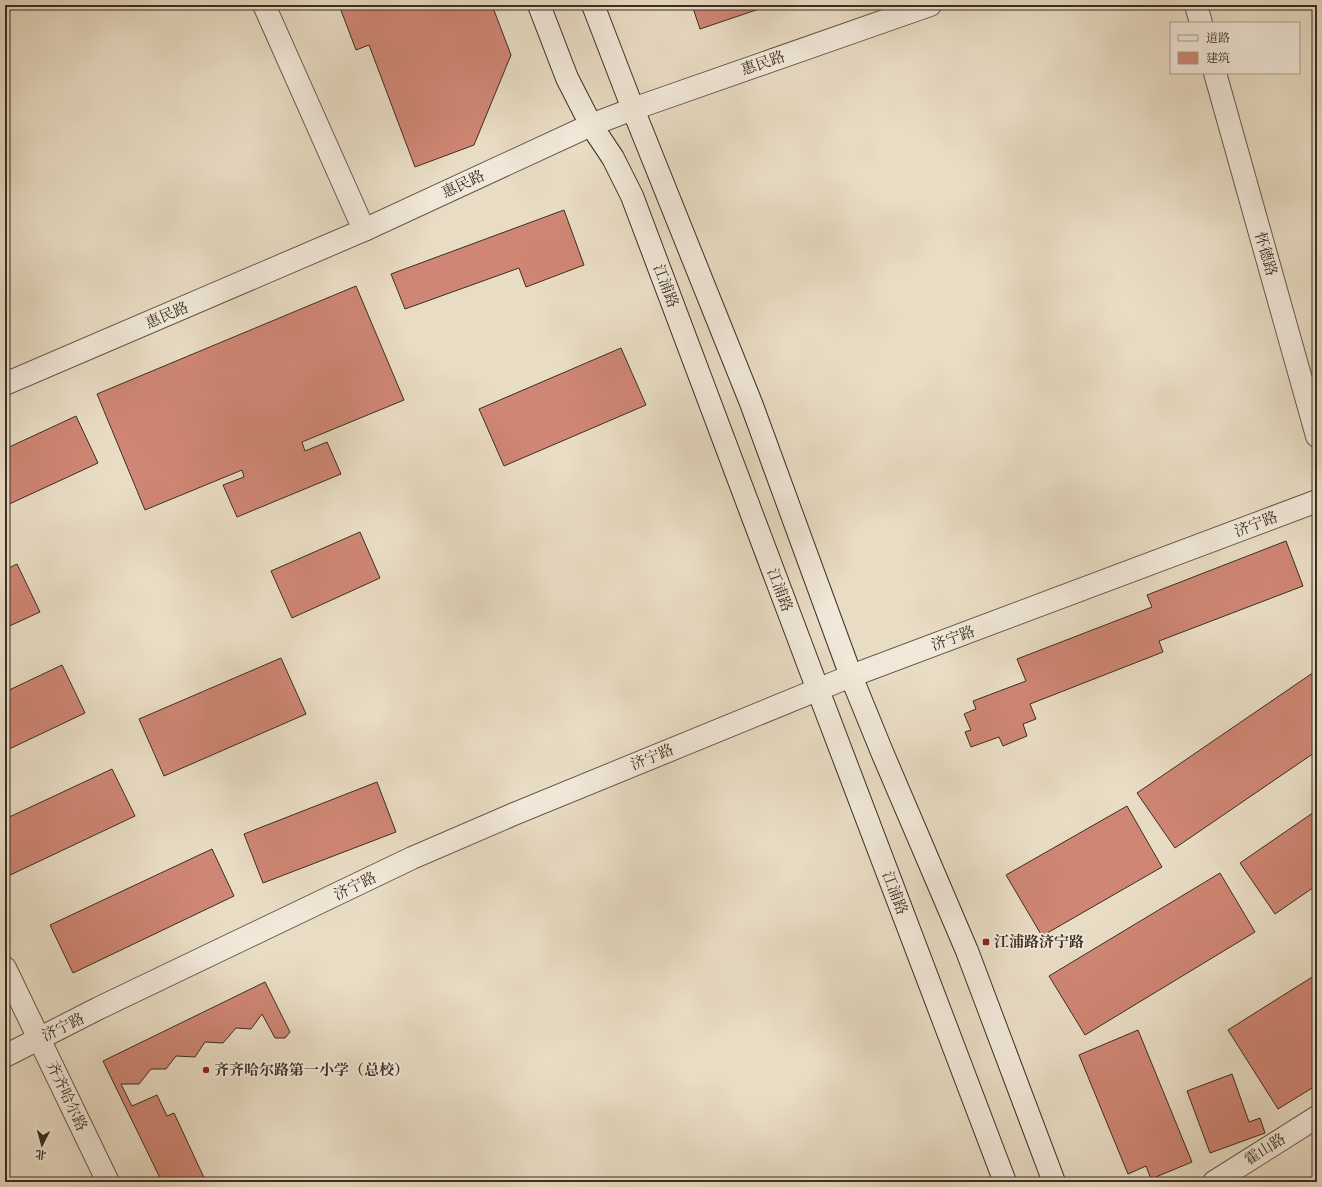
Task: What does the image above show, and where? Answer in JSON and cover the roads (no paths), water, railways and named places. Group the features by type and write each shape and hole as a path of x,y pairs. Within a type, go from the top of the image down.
{"street":[{"path":"264,5 364,230"},
{"name":"江浦路","path":"539,5 567,78 591,126 613,158 632,196 1005,1182"},
{"path":"593,5 751,403 851,676 967,951 1054,1182"},
{"name":"惠民路","path":"5,384 364,230 591,126 633,109 930,5"},
{"path":"1196,5 1201,22"},
{"name":"怀德路","path":"1215,74 1317,436"},
{"name":"济宁路","path":"5,1056 412,858 851,676 1317,501"},
{"name":"齐齐哈尔路","path":"5,968 108,1182"},
{"name":"霍山路","path":"1214,1182 1317,1117"}],"place":[{"name":"江浦路济宁路","path":"986,942"},
{"name":"齐齐哈尔路第一小学（总校）","path":"206,1070"}]}
